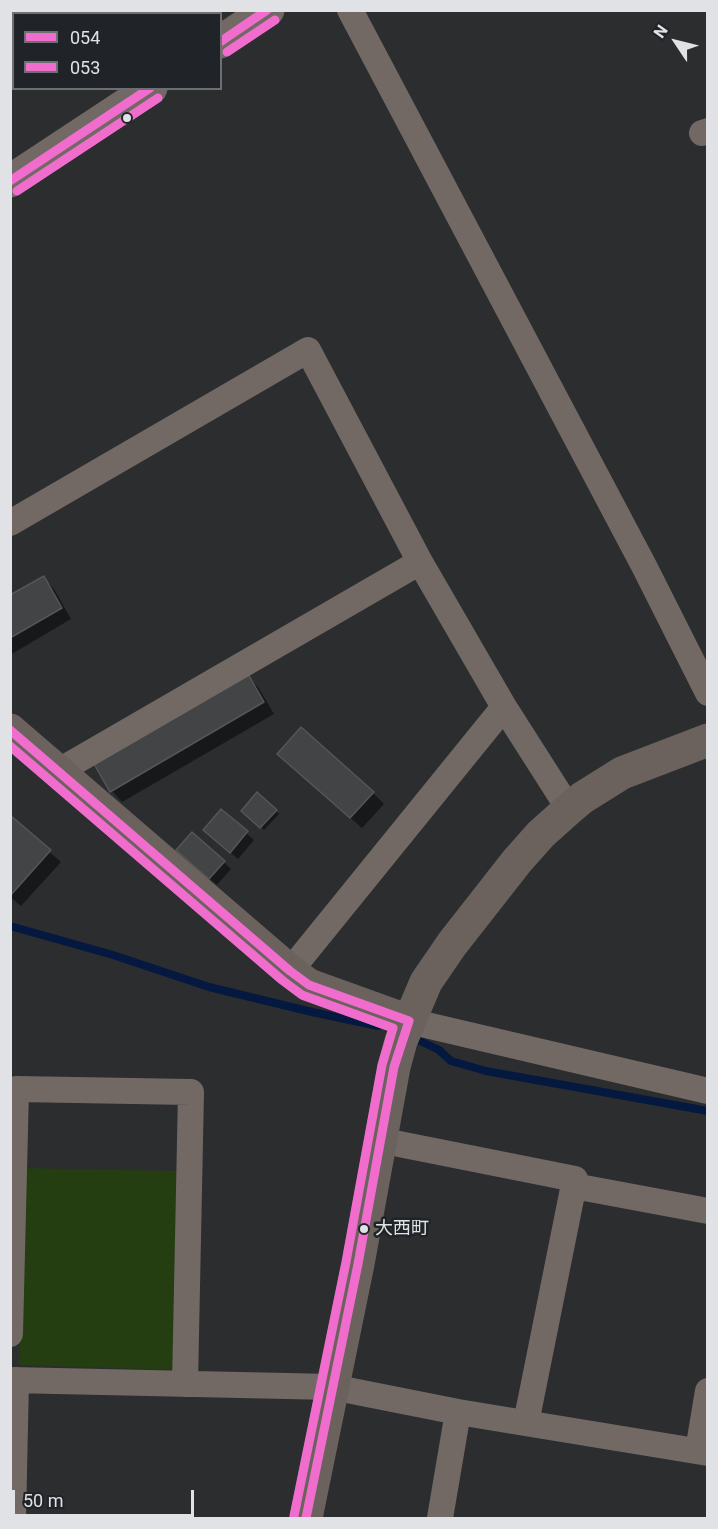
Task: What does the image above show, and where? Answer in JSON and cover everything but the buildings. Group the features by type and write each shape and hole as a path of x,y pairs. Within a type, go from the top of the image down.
{"main road":[{"path":"222,41 268,10"},
{"path":"10,181 148,90"}],"street":[{"path":"350,10 644,566 708,693"},
{"path":"10,523 308,350 420,562 504,707 569,809"},
{"path":"59,771 420,562"},
{"path":"290,971 504,707"},
{"path":"10,730 309,985 409,1022 708,1091"},
{"path":"306,1518 357,1264 393,1067 401,1041 426,982 452,944 517,861 541,834 569,809 582,798 622,774 708,740"},
{"path":"10,1334 16,1089 191,1092 185,1384"},
{"path":"379,1140 575,1179 526,1423"},
{"path":"574,1186 708,1211"},
{"path":"14,1518 14,1380 332,1387 458,1412 703,1452 708,1391"},
{"path":"440,1518 458,1412"}],"green space":[{"path":"25,1168 177,1171 173,1370 19,1365"}],"waterway":[{"path":"10,926 113,955 209,987 378,1026"},
{"path":"412,1037 439,1050 451,1061 486,1071 708,1111"}],"transit line":[{"name":"054","path":"222,41 267,10"},
{"name":"053","path":"227,52 275,20"},
{"name":"054","path":"10,181 147,90"},
{"name":"053","path":"17,191 158,98"},
{"name":"054","path":"10,730 309,985 409,1021 394,1067 358,1264 306,1518"},
{"name":"053","path":"10,746 302,995 393,1028 382,1065 346,1262 294,1516"}],"place":[{"name":"大西町","path":"364,1229"}]}
